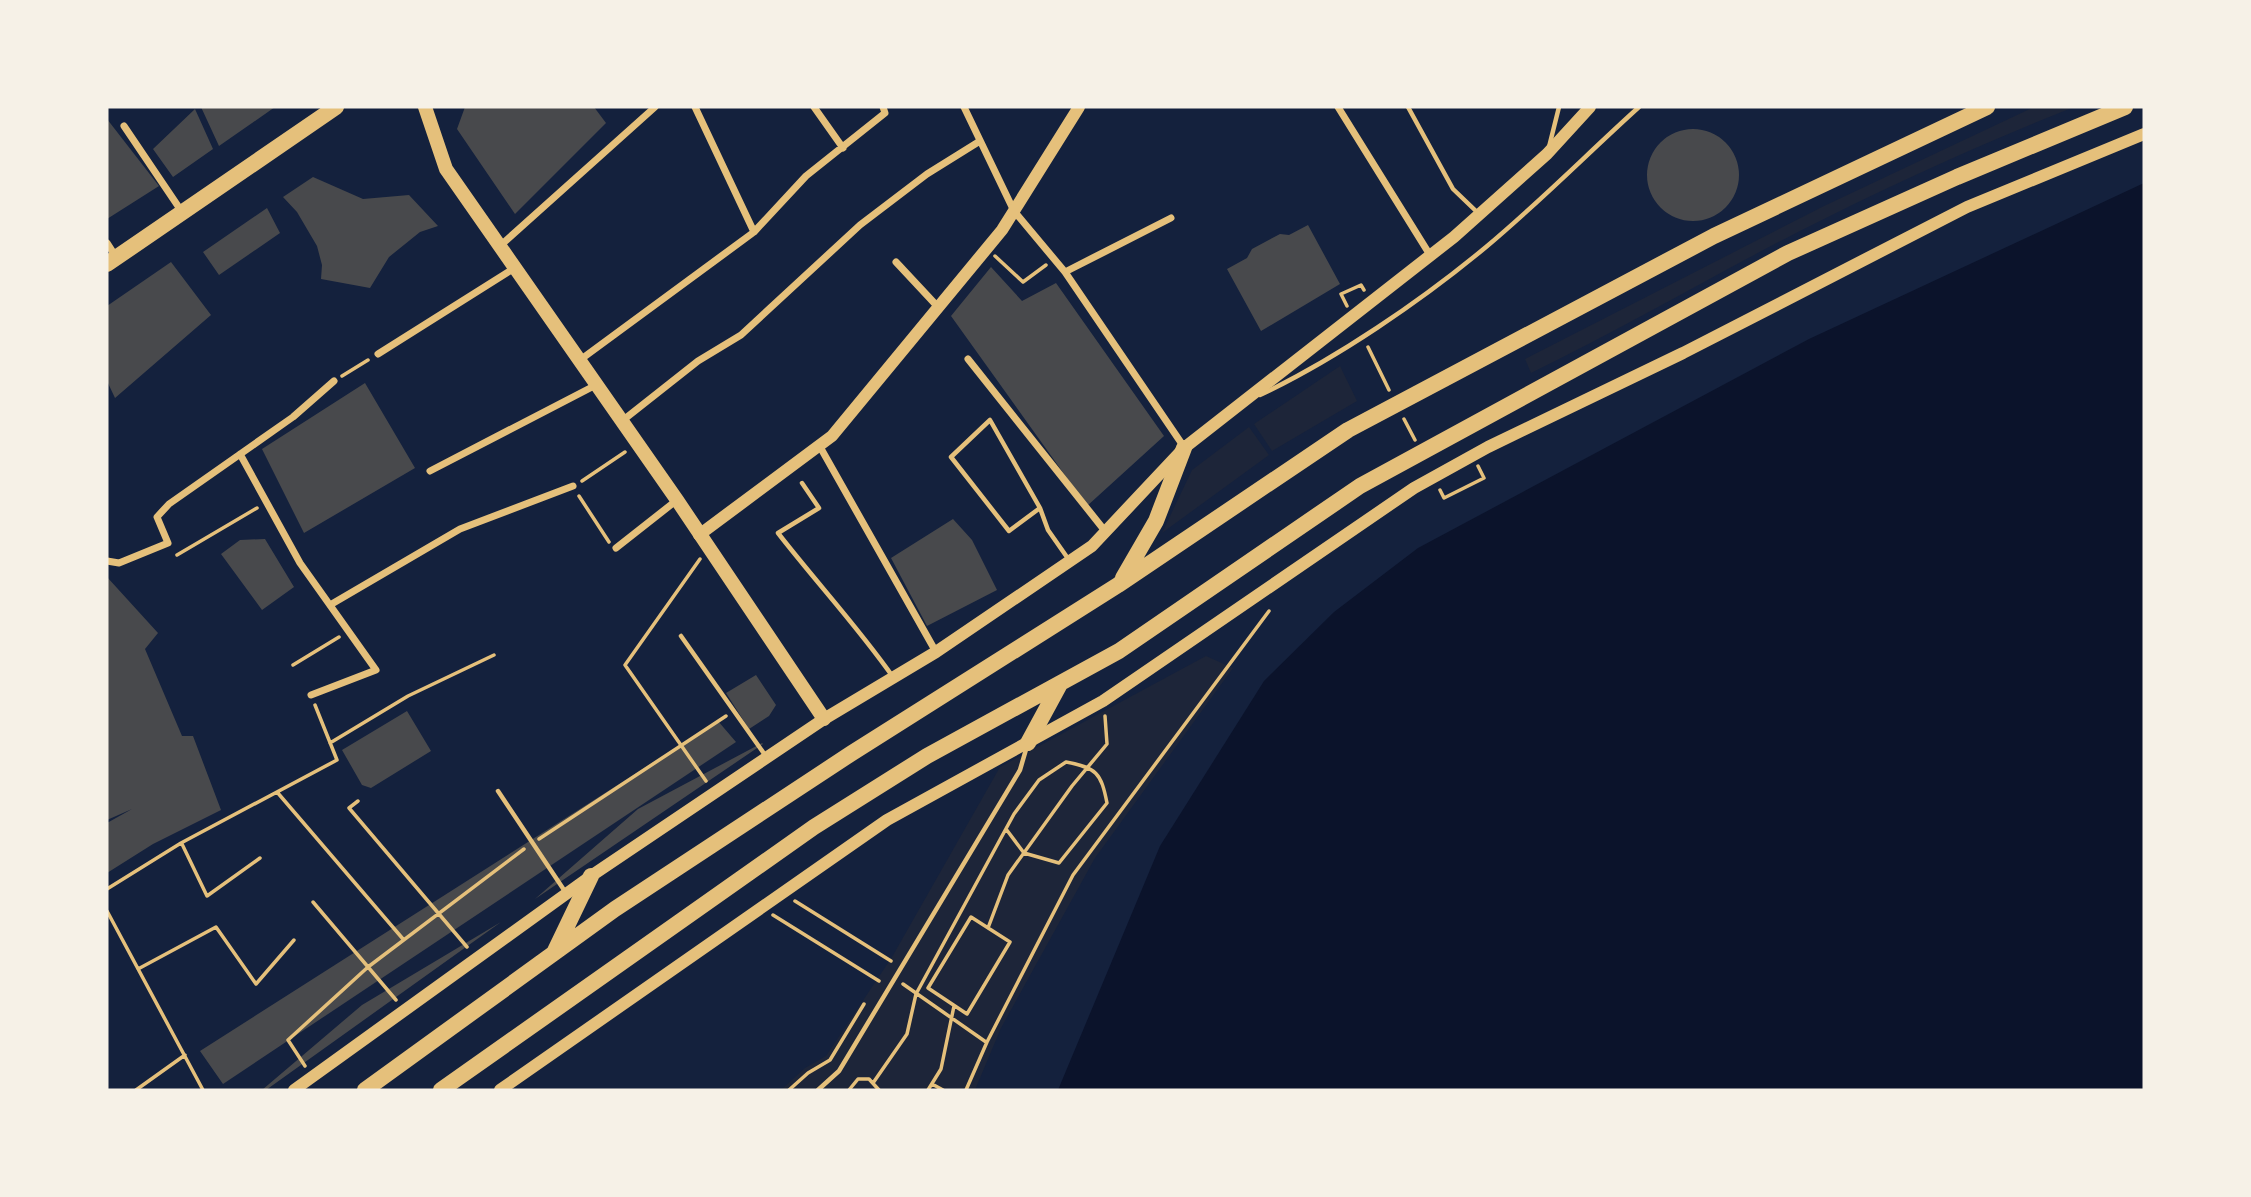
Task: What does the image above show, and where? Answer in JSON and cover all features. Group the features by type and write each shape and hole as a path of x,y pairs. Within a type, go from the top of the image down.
{"main road":[{"path":"425,107 446,169 517,267 824,719"},
{"path":"365,1090 615,909 852,753 1118,585 1348,430 1714,236 1969,112 1987,107"},
{"path":"441,1090 814,827 927,756 1127,646 1360,486 1788,253 1956,177 2125,107"},
{"path":"110,255 182,212 330,109"},
{"path":"1118,585 1156,521 1184,448"},
{"path":"1028,743 1060,683"},
{"path":"553,954 591,876"}],"street":[{"path":"501,245 655,107"},
{"path":"695,107 754,232"},
{"path":"814,107 843,148"},
{"path":"580,360 754,232 806,176 885,113 883,107"},
{"path":"964,107 1014,211 1065,272 1184,448"},
{"path":"698,535 832,436 1014,211 1079,107"},
{"path":"1338,107 1430,256"},
{"path":"294,1090 591,876 824,719 936,652 1070,561 1105,531 1184,448 1480,215 1547,154 1590,107"},
{"path":"124,126 182,212"},
{"path":"500,1090 887,820 1099,703 1414,488 1472,456 1683,353 1967,207 2144,134"},
{"path":"621,422 698,360 741,335 860,225 927,174 980,141"},
{"path":"1065,272 1171,218"},
{"path":"896,262 938,307"},
{"path":"378,355 517,267"},
{"path":"968,359 1105,531"},
{"path":"107,561 119,563 168,543 157,517 169,504 293,417 334,381"},
{"path":"430,471 597,385"},
{"path":"819,445 936,652"},
{"path":"240,454 300,563 376,670 311,695"},
{"path":"330,605 460,529 573,486"},
{"path":"616,548 677,500"}],"lane":[{"path":"1408,107 1453,189 1480,215"},
{"path":"1547,154 1559,107"},
{"path":"1235,407 1311,371 1440,283 1531,207 1639,107"},
{"path":"1040,508 1009,531 951,457 990,420 1040,508 1048,530 1070,561"},
{"path":"802,483 819,508 778,533 828,598 864,636 894,678"},
{"path":"681,636 767,759"},
{"path":"818,1090 839,1071 1020,771 1028,743"},
{"path":"498,791 567,894"}],"path":[{"path":"986,248 1023,282 1053,260"},
{"path":"1341,294 1361,285"},
{"path":"334,381 378,355"},
{"path":"616,548 602,534 573,486 638,444"},
{"path":"1444,498 1484,478"},
{"path":"177,555 267,502"},
{"path":"708,548 625,665 715,794"},
{"path":"966,1090 987,1042 1073,875 1269,611"},
{"path":"293,665 349,631"},
{"path":"330,743 408,696 494,655"},
{"path":"107,889 181,843 337,760 311,695"},
{"path":"988,928 1008,875 1107,744 1108,723 1099,703"},
{"path":"313,1076 288,1040 368,967 533,843 734,711"},
{"path":"873,1083 907,1034 916,994 1006,829 1040,780 1052,769 1066,762 1088,766 1102,778 1107,803 1059,863 1024,853 1006,829"},
{"path":"277,792 404,940"},
{"path":"358,801 349,808 476,959"},
{"path":"181,843 207,896 260,858"},
{"path":"789,898 891,961"},
{"path":"313,902 405,1010"},
{"path":"107,911 203,1090"},
{"path":"768,912 879,981"},
{"path":"921,999 971,916 1010,942 961,1025"},
{"path":"138,969 216,927 256,984 294,940"},
{"path":"872,992 898,949"},
{"path":"894,977 921,999 987,1042"},
{"path":"928,988 967,1014"},
{"path":"789,1090 808,1073 830,1060 865,1004"},
{"path":"928,1090 941,1069 955,1006"},
{"path":"136,1090 185,1055"},
{"path":"849,1090 858,1079 873,1083 878,1090"},
{"path":"932,1084 943,1090"}],"shaded area":[{"path":"2034,107 2074,107 1935,166 1832,215 1531,373 1525,359 1824,206"},
{"path":"2144,183 2144,1090 1058,1090 1160,846 1264,681 1334,612 1418,548 1809,339"},
{"path":"1340,366 1357,401 1272,451 1254,424"},
{"path":"1249,427 1269,455 1162,533 1192,470"},
{"path":"1206,656 1233,668 1095,858 1001,1028 975,1090 781,1090 805,1068 826,1056 892,957 1000,767"}],"building":[{"path":"201,107 275,107 219,146"},
{"path":"465,107 594,107 606,123 515,214 457,129"},
{"path":"195,109 213,149 173,177 153,149"},
{"path":"107,119 159,186 107,219"},
{"path":"1693,129 1711,133 1725,143 1735,157 1739,175 1735,193 1725,207 1711,217 1693,221 1675,217 1661,207 1651,193 1647,175 1651,157 1661,143 1675,133"},
{"path":"313,177 363,199 409,195 438,226 420,232 389,257 370,288 321,279 322,265 317,246 297,212 283,197"},
{"path":"267,208 280,233 219,275 203,252"},
{"path":"1308,225 1340,284 1261,331 1227,269 1247,258 1252,249 1280,234 1289,235"},
{"path":"171,262 211,315 115,398 107,381 107,306"},
{"path":"991,267 1022,301 1056,283 1164,436 1087,506 951,316"},
{"path":"365,383 415,468 304,533 262,449"},
{"path":"953,519 972,540 997,590 927,626 891,558"},
{"path":"265,539 294,587 262,610 221,554 240,540"},
{"path":"107,577 158,633 145,649 182,736 193,736 221,810 153,844 107,873 107,823 132,809 107,820"},
{"path":"756,675 776,705 769,716 749,729 726,693"},
{"path":"407,711 431,751 371,788 362,785 342,750"},
{"path":"718,721 736,742 223,1084 200,1051"},
{"path":"763,744 535,899 638,809"},
{"path":"501,922 266,1090 262,1090 362,1005"}]}
